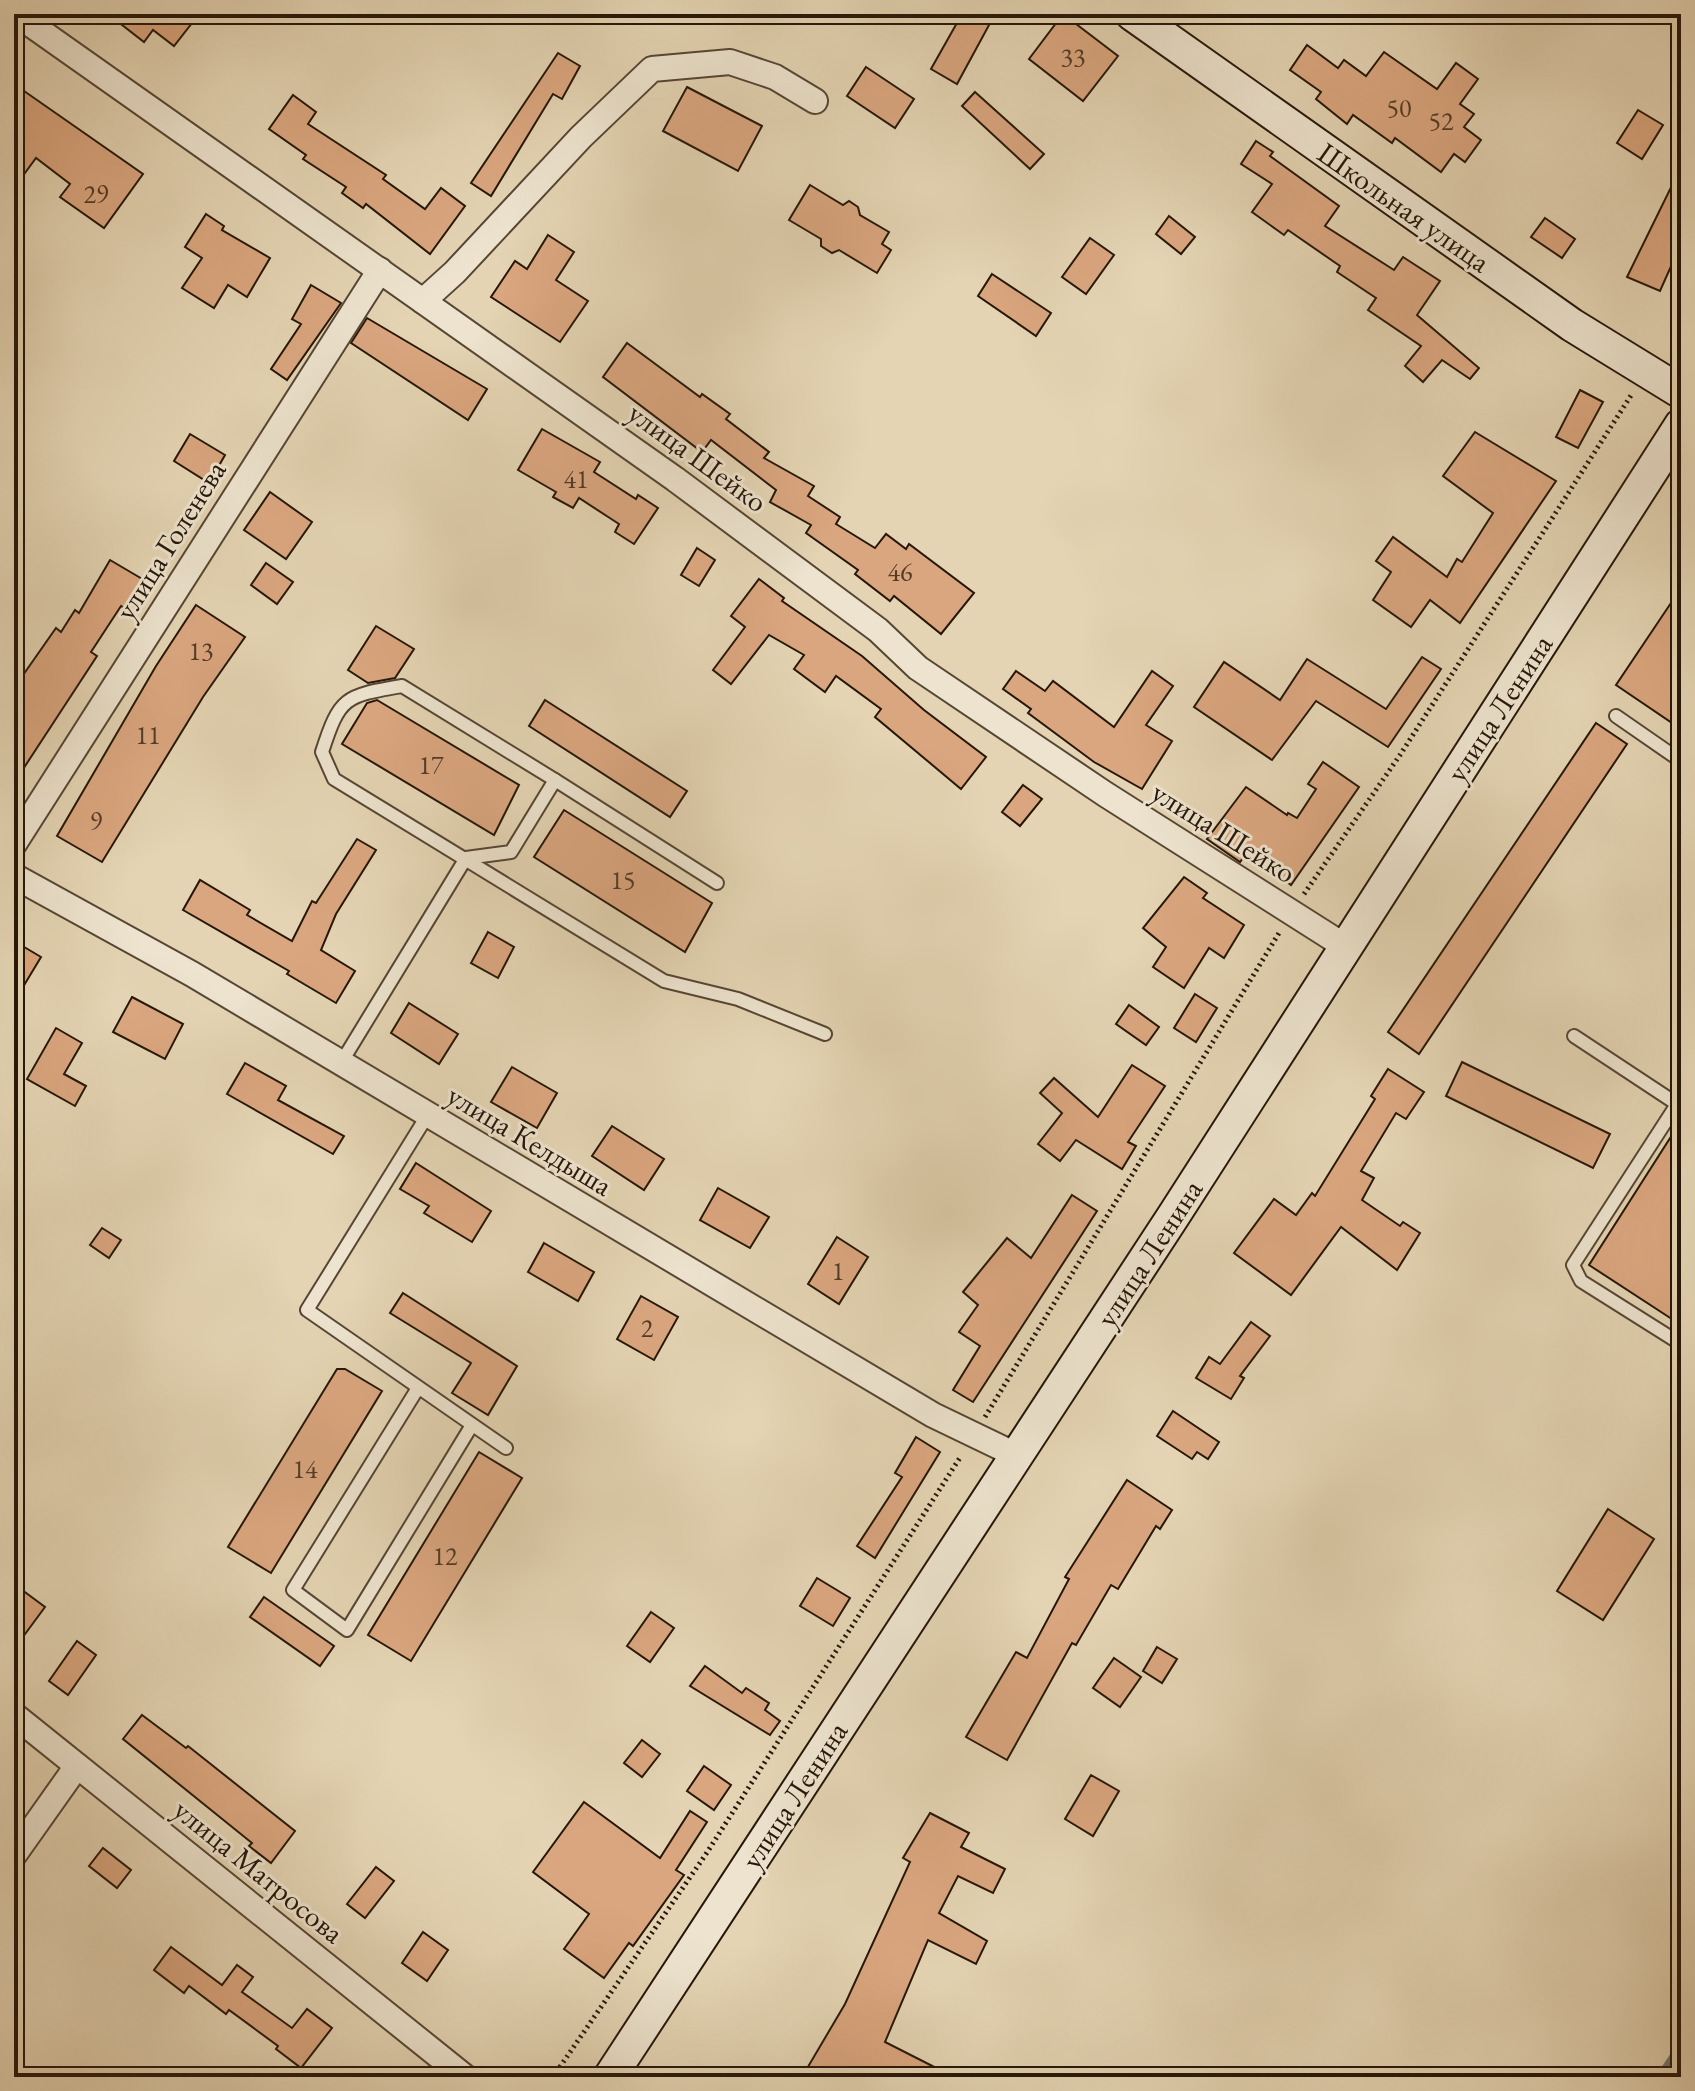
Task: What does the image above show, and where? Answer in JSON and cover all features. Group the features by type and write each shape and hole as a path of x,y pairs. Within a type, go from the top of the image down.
{"street":[{"name":"улица Шейко","path":"16,14 675,479 878,630 918,668 1105,794 1346,947"},
{"name":"Школьная улица","path":"1132,14 1572,325 1681,392"},
{"path":"423,301 455,272 581,137 652,69 730,62 775,77 815,101"},
{"name":"улица Голенева","path":"14,844 380,270"},
{"name":"улица Ленина","path":"610,2077 1346,947 1681,425"},
{"name":"улица Келдыша","path":"14,876 179,966 829,1355 1016,1455"},
{"name":"улица Матросова","path":"14,1715 465,2077"},
{"path":"14,1855 77,1766"}],"lane":[{"path":"717,883 402,686 360,693 345,700 331,724 322,752 334,779 664,981 738,999 825,1034"},
{"path":"1616,716 1681,761"},
{"path":"466,858 511,852 555,780"},
{"path":"341,1063 466,858"},
{"path":"1574,1036 1679,1101 1573,1265 1581,1281 1681,1344"},
{"path":"427,1116 307,1310 506,1448"},
{"path":"418,1388 293,1590 347,1630 472,1425"}],"path":[{"path":"553,2077 706,1854 974,1435 1291,912 1400,755 1623,413 1644,368"}],"building":[{"path":"108,14 199,14 174,46 153,30 144,42"},
{"path":"962,14 995,14 957,84 931,69"},
{"path":"1063,14 1118,56 1083,101 1029,59"},
{"path":"1307,45 1338,68 1344,60 1366,76 1384,52 1437,89 1456,63 1478,79 1460,104 1474,114 1464,127 1481,140 1465,162 1454,154 1441,172 1395,138 1392,143 1353,115 1347,124 1316,99 1321,92 1290,70"},
{"path":"558,53 580,66 562,99 553,94 491,196 471,183"},
{"path":"866,67 914,99 895,128 847,96"},
{"path":"14,84 143,174 104,228 60,197 70,184 36,158 14,188"},
{"path":"687,87 762,126 738,171 663,131"},
{"path":"975,92 1044,154 1030,169 962,106"},
{"path":"293,95 316,112 308,124 386,175 383,179 425,209 441,188 465,206 430,254 366,204 363,208 342,193 346,187 303,159 306,155 269,129"},
{"path":"1638,110 1663,125 1642,159 1617,143"},
{"path":"1256,141 1273,152 1270,156 1339,206 1325,226 1394,270 1403,257 1440,281 1417,315 1479,368 1470,379 1442,360 1423,382 1405,366 1421,346 1368,310 1376,298 1337,272 1340,266 1288,230 1284,235 1252,212 1272,184 1241,164"},
{"path":"1681,167 1681,244 1660,291 1627,277"},
{"path":"810,185 843,205 849,201 858,207 860,215 889,232 882,244 891,250 877,273 839,250 832,253 821,246 821,239 789,220"},
{"path":"206,214 224,226 222,230 270,258 247,297 228,285 214,308 182,288 202,258 185,247"},
{"path":"1169,216 1195,237 1181,254 1156,234"},
{"path":"1545,218 1575,239 1562,258 1531,237"},
{"path":"548,235 574,252 556,280 588,301 560,342 491,297 515,261 527,269"},
{"path":"1090,238 1114,255 1086,294 1062,277"},
{"path":"992,274 1051,313 1036,336 978,296"},
{"path":"311,285 341,303 287,380 271,369 301,324 292,319"},
{"path":"367,318 487,389 468,420 351,343"},
{"path":"627,343 700,397 702,394 730,414 726,419 769,452 764,458 814,486 808,496 840,517 836,524 875,548 886,534 906,549 909,544 974,593 941,634 894,596 890,601 855,574 858,570 806,533 811,525 770,502 776,490 711,440 702,452 603,377"},
{"path":"1580,390 1603,402 1578,448 1556,437"},
{"path":"542,429 600,462 594,472 636,499 638,495 658,508 634,544 615,532 619,524 579,498 573,508 553,497 556,492 518,470"},
{"path":"1475,432 1556,481 1460,623 1430,600 1411,627 1373,600 1391,572 1376,561 1393,537 1447,577 1457,559 1462,562 1493,513 1443,476"},
{"path":"190,434 225,455 209,483 174,461"},
{"path":"270,492 312,522 286,559 244,530"},
{"path":"697,548 715,560 699,586 681,575"},
{"path":"110,560 144,580 126,609 121,606 91,652 97,656 14,783 14,688 56,628 61,632 75,610 79,613"},
{"path":"266,563 293,582 277,604 251,585"},
{"path":"759,579 784,598 782,601 862,656 924,710 986,757 961,789 875,717 881,709 836,676 825,692 794,669 804,655 769,635 731,684 713,670 745,627 731,616"},
{"path":"1681,588 1681,729 1616,685"},
{"path":"196,605 245,637 203,697 102,862 57,836 156,666"},
{"path":"376,626 414,649 395,678 368,683 348,670"},
{"path":"1422,657 1441,669 1388,747 1316,701 1272,760 1194,707 1224,662 1280,700 1307,659 1386,709"},
{"path":"1016,671 1045,691 1053,681 1114,727 1152,671 1173,686 1146,725 1172,741 1142,789 1094,762 1028,713 1031,709 1003,689"},
{"path":"377,700 519,785 494,835 342,744 367,703"},
{"path":"545,700 687,791 670,817 529,726"},
{"path":"1596,723 1627,744 1419,1054 1388,1032"},
{"path":"1323,762 1359,787 1291,885 1248,851 1240,862 1207,839 1246,787 1287,815 1297,818 1316,789 1308,784"},
{"path":"1023,785 1042,799 1020,826 1002,812"},
{"path":"564,810 712,903 685,952 534,857"},
{"path":"357,839 376,850 336,914 321,950 355,971 336,1003 287,974 289,971 183,910 200,880 250,910 247,915 292,941 312,901 316,903"},
{"path":"1184,877 1207,893 1203,898 1244,925 1224,958 1209,948 1184,988 1153,967 1166,947 1143,928"},
{"path":"488,932 514,947 498,978 471,963"},
{"path":"14,941 41,957 14,1002"},
{"path":"1195,994 1217,1008 1196,1042 1174,1028"},
{"path":"132,997 183,1024 165,1059 113,1032"},
{"path":"409,1003 458,1034 439,1064 391,1033"},
{"path":"1129,1005 1159,1027 1146,1045 1116,1024"},
{"path":"56,1028 82,1043 64,1074 86,1086 75,1106 27,1079"},
{"path":"1462,1062 1610,1134 1593,1168 1446,1096"},
{"path":"245,1063 286,1086 278,1100 344,1136 333,1154 227,1094"},
{"path":"1132,1065 1165,1086 1128,1142 1136,1146 1122,1169 1076,1140 1060,1161 1038,1144 1062,1113 1040,1093 1054,1078 1098,1117"},
{"path":"512,1067 557,1093 537,1128 491,1102"},
{"path":"1388,1069 1424,1092 1406,1119 1396,1113 1361,1171 1374,1178 1362,1200 1400,1226 1403,1222 1420,1233 1397,1270 1341,1227 1291,1295 1234,1253 1274,1199 1296,1215 1312,1193 1315,1196 1375,1099 1371,1096"},
{"path":"1681,1121 1681,1325 1589,1265"},
{"path":"612,1126 664,1159 644,1190 592,1156"},
{"path":"416,1163 491,1211 472,1242 424,1213 429,1206 400,1189"},
{"path":"718,1188 769,1217 750,1248 700,1220"},
{"path":"1072,1195 1097,1211 973,1402 953,1390 980,1346 959,1332 978,1305 963,1292 1007,1238 1031,1258"},
{"path":"102,1228 121,1240 109,1258 90,1245"},
{"path":"837,1237 868,1257 839,1304 808,1284"},
{"path":"544,1243 594,1272 578,1301 528,1272"},
{"path":"403,1293 517,1366 488,1415 452,1393 471,1363 390,1313"},
{"path":"641,1296 678,1317 654,1360 617,1339"},
{"path":"1251,1322 1270,1336 1240,1376 1244,1378 1231,1399 1196,1378 1209,1357 1220,1364"},
{"path":"337,1369 345,1369 382,1391 271,1573 228,1547"},
{"path":"1173,1411 1219,1442 1208,1459 1197,1452 1192,1459 1157,1436"},
{"path":"916,1437 940,1452 875,1558 857,1546 902,1477 895,1473"},
{"path":"479,1452 522,1478 411,1661 368,1635"},
{"path":"1127,1480 1172,1510 1160,1529 1156,1526 1118,1589 1111,1585 1076,1645 1072,1643 1007,1760 966,1737 1016,1652 1027,1658 1069,1579 1065,1577"},
{"path":"1608,1509 1654,1539 1603,1620 1557,1591"},
{"path":"817,1578 850,1598 833,1626 800,1606"},
{"path":"14,1584 45,1607 14,1649"},
{"path":"264,1597 334,1646 320,1666 250,1617"},
{"path":"651,1612 674,1628 650,1662 627,1646"},
{"path":"77,1641 96,1655 68,1695 49,1681"},
{"path":"1157,1647 1177,1659 1162,1683 1143,1671"},
{"path":"1114,1658 1141,1677 1120,1707 1093,1688"},
{"path":"705,1666 742,1693 746,1688 769,1703 765,1710 780,1721 770,1735 690,1686"},
{"path":"142,1715 186,1748 188,1746 295,1831 271,1863 249,1846 252,1843 123,1739"},
{"path":"642,1740 660,1754 642,1777 624,1763"},
{"path":"704,1766 731,1785 714,1810 687,1791"},
{"path":"1091,1775 1119,1791 1093,1836 1065,1819"},
{"path":"584,1802 660,1858 690,1811 707,1822 676,1870 684,1875 633,1946 629,1943 604,1978 564,1949 589,1914 533,1872"},
{"path":"930,1813 969,1833 961,1847 1005,1869 993,1893 958,1876 939,1913 987,1941 976,1964 928,1940 885,2042 954,2077 802,2077 845,2004 910,1862 903,1858"},
{"path":"103,1848 131,1870 117,1888 89,1866"},
{"path":"376,1867 394,1881 365,1918 347,1904"},
{"path":"423,1932 448,1950 427,1981 402,1963"},
{"path":"171,1947 222,1985 237,1965 253,1977 242,1992 292,2028 307,2009 332,2028 301,2068 276,2049 278,2046 229,2010 226,2014 189,1986 184,1993 154,1970"}],"waterway":[{"path":"1660,2077 1681,2045"}]}
